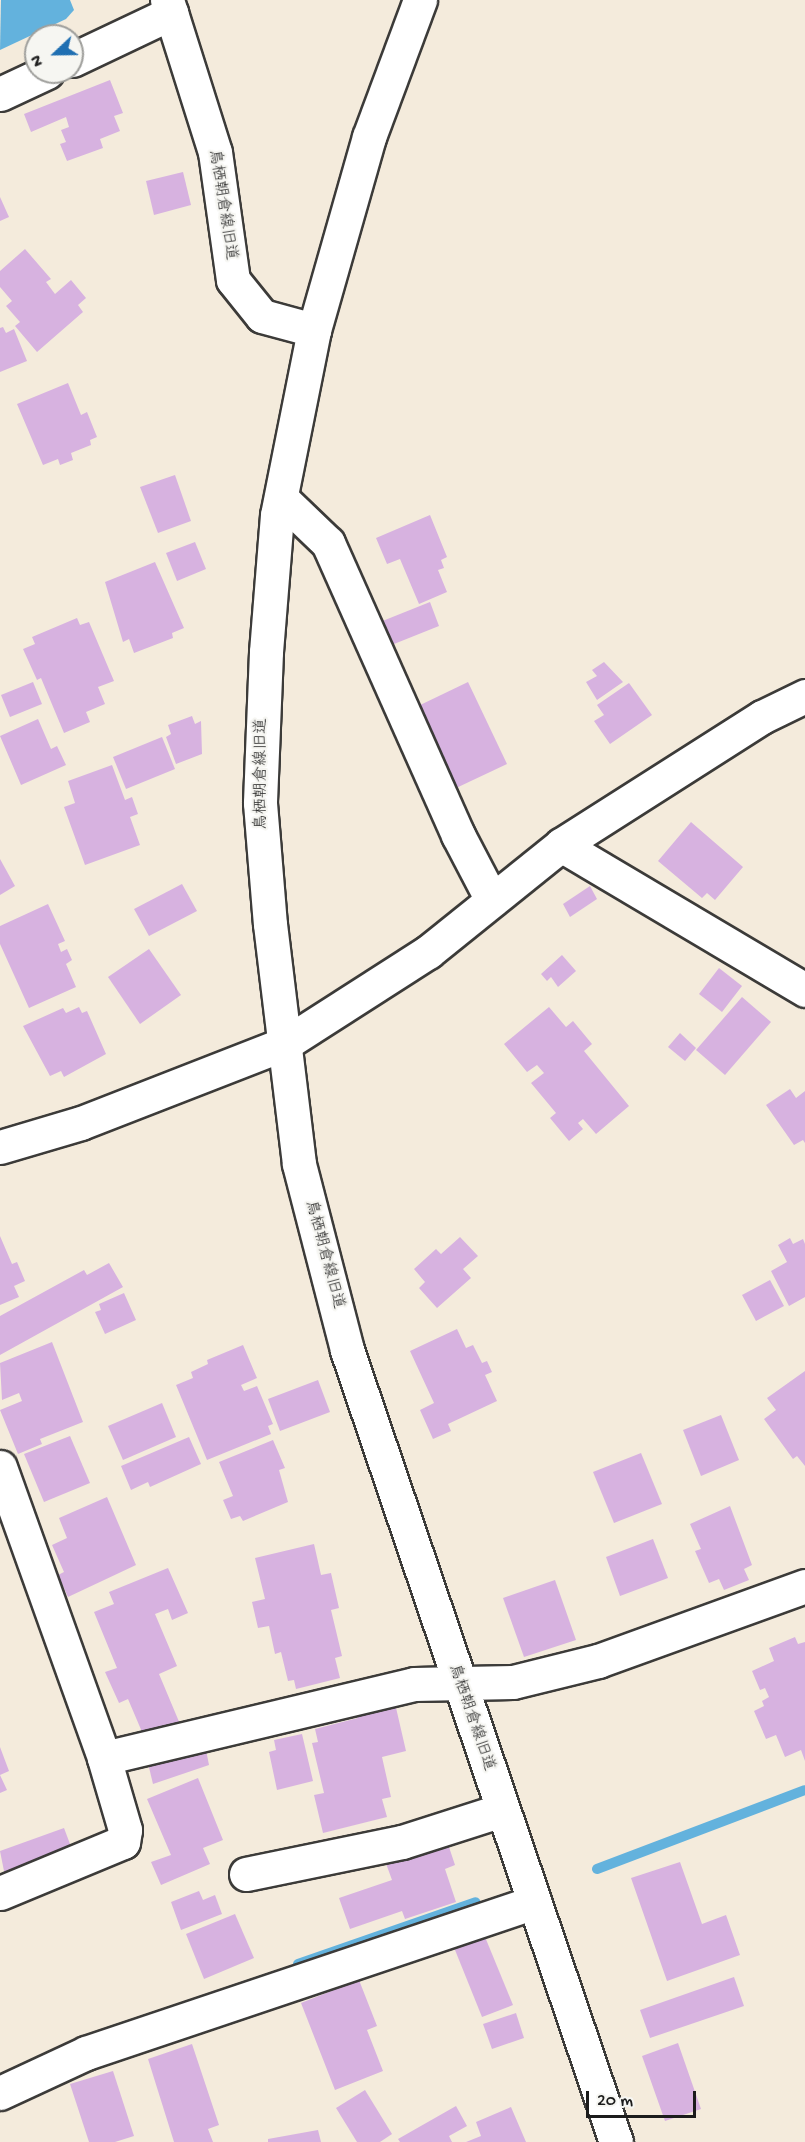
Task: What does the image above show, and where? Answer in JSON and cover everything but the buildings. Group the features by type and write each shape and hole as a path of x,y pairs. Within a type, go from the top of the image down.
{"street":[{"name":"鳥栖朝倉線旧道","path":"420,0 369,137 314,330 281,498 266,652 260,803 299,1164 347,1350 458,1683 616,2142"},
{"name":"鳥栖朝倉線旧道","path":"169,7 214,152 233,280 262,316 314,330"},
{"path":"84,53 169,7"},
{"path":"0,94 24,83"},
{"path":"281,498 328,543 453,824 492,900"},
{"path":"0,1147 81,1123 286,1042 428,952 561,845 762,717 805,696"},
{"path":"561,845 805,990"},
{"path":"0,1467 104,1758 125,1830 123,1842 0,1893"},
{"path":"104,1758 414,1684 513,1682 598,1661 805,1586"},
{"path":"246,1874 402,1842 502,1810"},
{"path":"0,2093 86,2053 534,1902"}],"water":[{"path":"1,0 70,0 74,10 66,19 55,24 24,24 24,39 0,50"}],"waterway":[{"path":"597,1869 805,1790"},
{"path":"298,1964 476,1902"}]}
